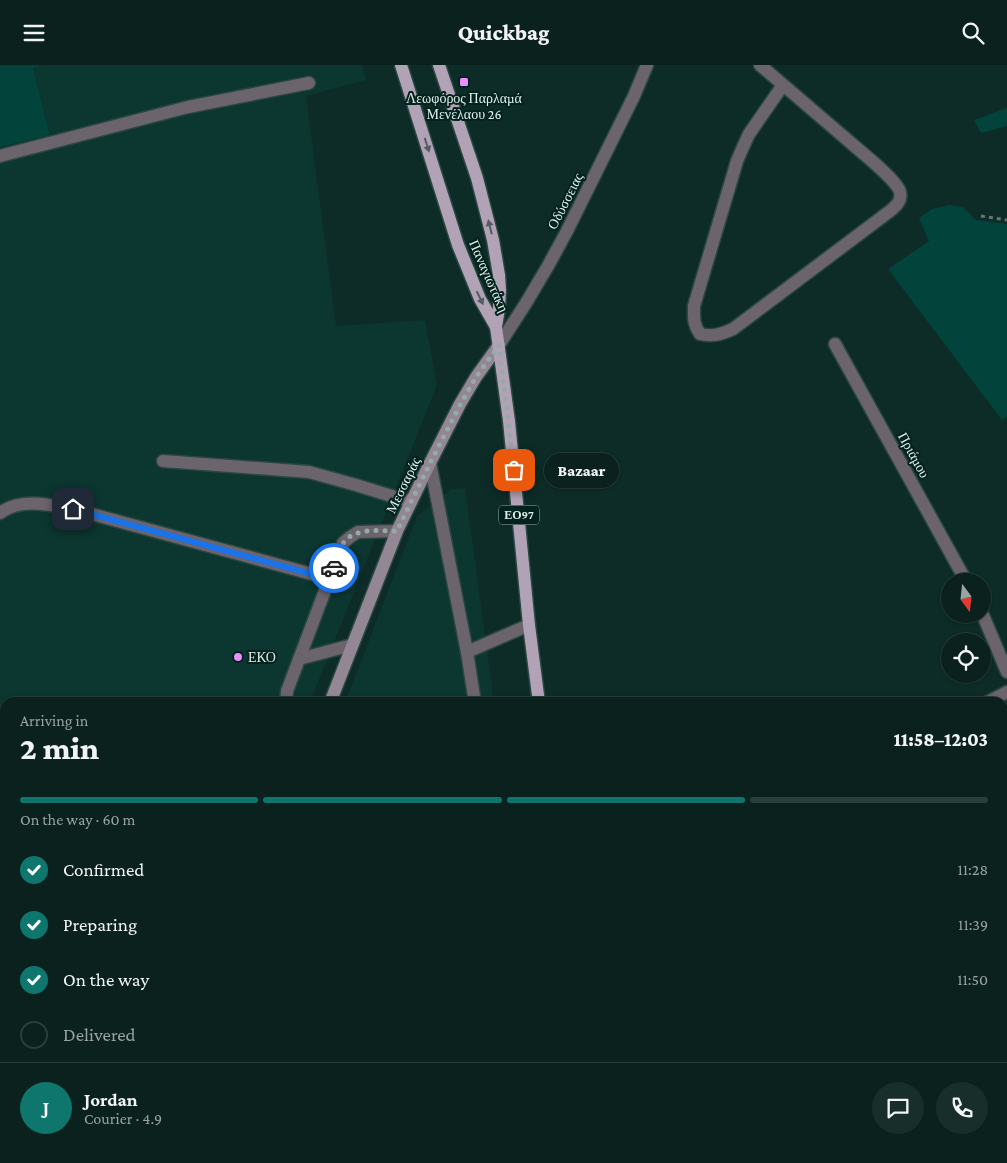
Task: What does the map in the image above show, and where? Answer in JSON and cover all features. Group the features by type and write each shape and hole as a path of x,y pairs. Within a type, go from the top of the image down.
{"main road":[{"name":"Παναγιωτάκη","path":"401,65 458,245 480,299 496,327"},
{"name":"Παναγιωτάκη","path":"439,65 477,178 493,240 500,290 496,327"},
{"name":"ΕΟ97","path":"496,327 511,441 529,625 539,697"}],"street":[{"name":"Οδύσσειας","path":"499,345 526,303 567,231 630,105 647,65"},
{"path":"760,65 884,172 899,189 901,193 900,201 890,211 733,329 722,335 710,337 700,334 695,327 694,306 738,161 749,134 783,85"},
{"path":"0,156 188,107 309,83"},
{"name":"Πριάμου","path":"835,344 962,573"},
{"name":"Μεσσαράς","path":"332,697 397,531 468,391 499,345"},
{"path":"163,461 309,472 411,502"},
{"path":"430,463 467,651 474,697"},
{"path":"0,513 14,506 26,504 59,506 330,579"},
{"path":"286,697 287,691 344,543 358,532 397,531"},
{"path":"986,623 1007,672"},
{"path":"467,651 529,625"},
{"path":"299,659 352,645"}],"path":[{"path":"981,216 1007,220"}],"shaded area":[{"path":"0,65 41,65 33,68 50,135 0,147"},
{"path":"41,65 362,65 366,80 306,96 336,326 425,320 437,385 312,697 0,697 0,147 50,135 33,67"},
{"path":"1007,108 1007,126 981,133 974,120"},
{"path":"949,205 963,207 976,220 1007,224 1007,417 1002,420 888,269 929,241 919,218 932,209"},
{"path":"465,488 493,697 347,697 417,516 452,489"}],"way so far":[{"path":"334,568 344,543 358,532 397,531 460,405 476,377 499,345 514,470"}],"place":[{"name":"Λεωφόρος Παρλαμά Μενέλαου 26","path":"464,82"},
{"name":"Bazaar","path":"514,470"},
{"name":"ΕΚΟ","path":"238,657"}],"route":[{"path":"73,509 330,579 334,568"}]}
